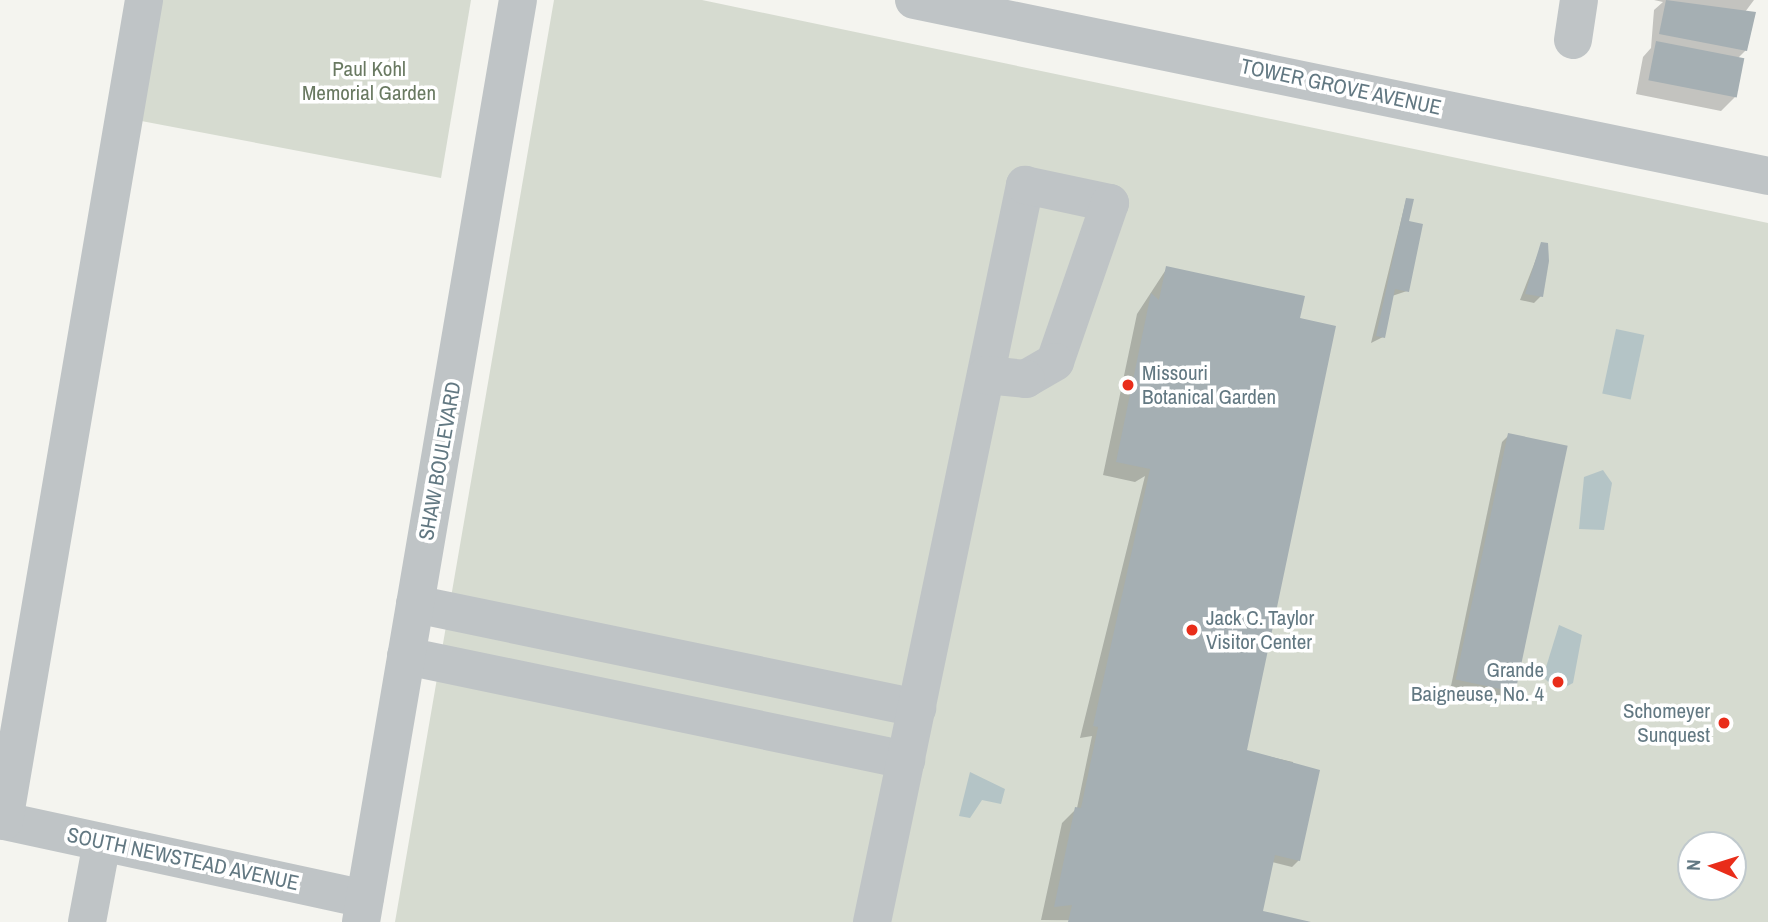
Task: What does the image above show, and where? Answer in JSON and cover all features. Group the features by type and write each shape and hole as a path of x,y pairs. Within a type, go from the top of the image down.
{"street":[{"path":"2,820 144,0"},
{"name":"SHAW BOULEVARD","path":"363,910 518,0"},
{"name":"TOWER GROVE AVENUE","path":"914,0 1768,176"},
{"path":"1573,40 1579,0"},
{"path":"872,922 1025,185 1110,203 1055,362 1026,379 986,375"},
{"path":"415,604 917,708"},
{"path":"406,656 906,760"},
{"name":"SOUTH NEWSTEAD AVENUE","path":"2,820 102,842 363,910"},
{"path":"87,922 102,842"}],"green space":[{"name":"Paul Kohl Memorial Garden","path":"158,0 471,0 441,178 136,120"},
{"name":"Missouri Botanical Garden","path":"554,0 702,0 1768,223 1768,922 395,922"}],"shaded area":[{"path":"1616,329 1644,335 1631,400 1602,394"},
{"path":"1603,470 1612,483 1604,530 1579,529 1584,477"},
{"path":"1559,625 1582,635 1573,683 1558,691 1543,677"},
{"path":"970,772 1005,789 1001,804 982,800 970,818 959,816"}],"building":[{"path":"1666,0 1756,12 1747,51 1659,34"},
{"path":"1656,41 1744,58 1737,97 1648,80"},
{"path":"1406,198 1414,199 1409,221 1423,224 1409,292 1395,289 1385,338 1376,336"},
{"path":"1541,242 1548,243 1549,261 1543,297 1525,294"},
{"name":"Jack C. Taylor Visitor Center","path":"1166,266 1305,296 1300,318 1336,326 1247,750 1320,770 1300,861 1275,855 1263,911 1311,922 1068,922 1072,905 1054,907 1075,807 1081,808 1098,727 1093,726 1150,469 1116,462 1151,293 1159,300"},
{"path":"1508,433 1568,446 1515,692 1456,679"}],"place":[{"name":"Missouri Botanical Garden","path":"1128,385"},
{"name":"Jack C. Taylor Visitor Center","path":"1192,630"},
{"name":"Grande Baigneuse, No. 4","path":"1558,682"},
{"name":"Schomeyer Sunquest","path":"1724,723"}]}
